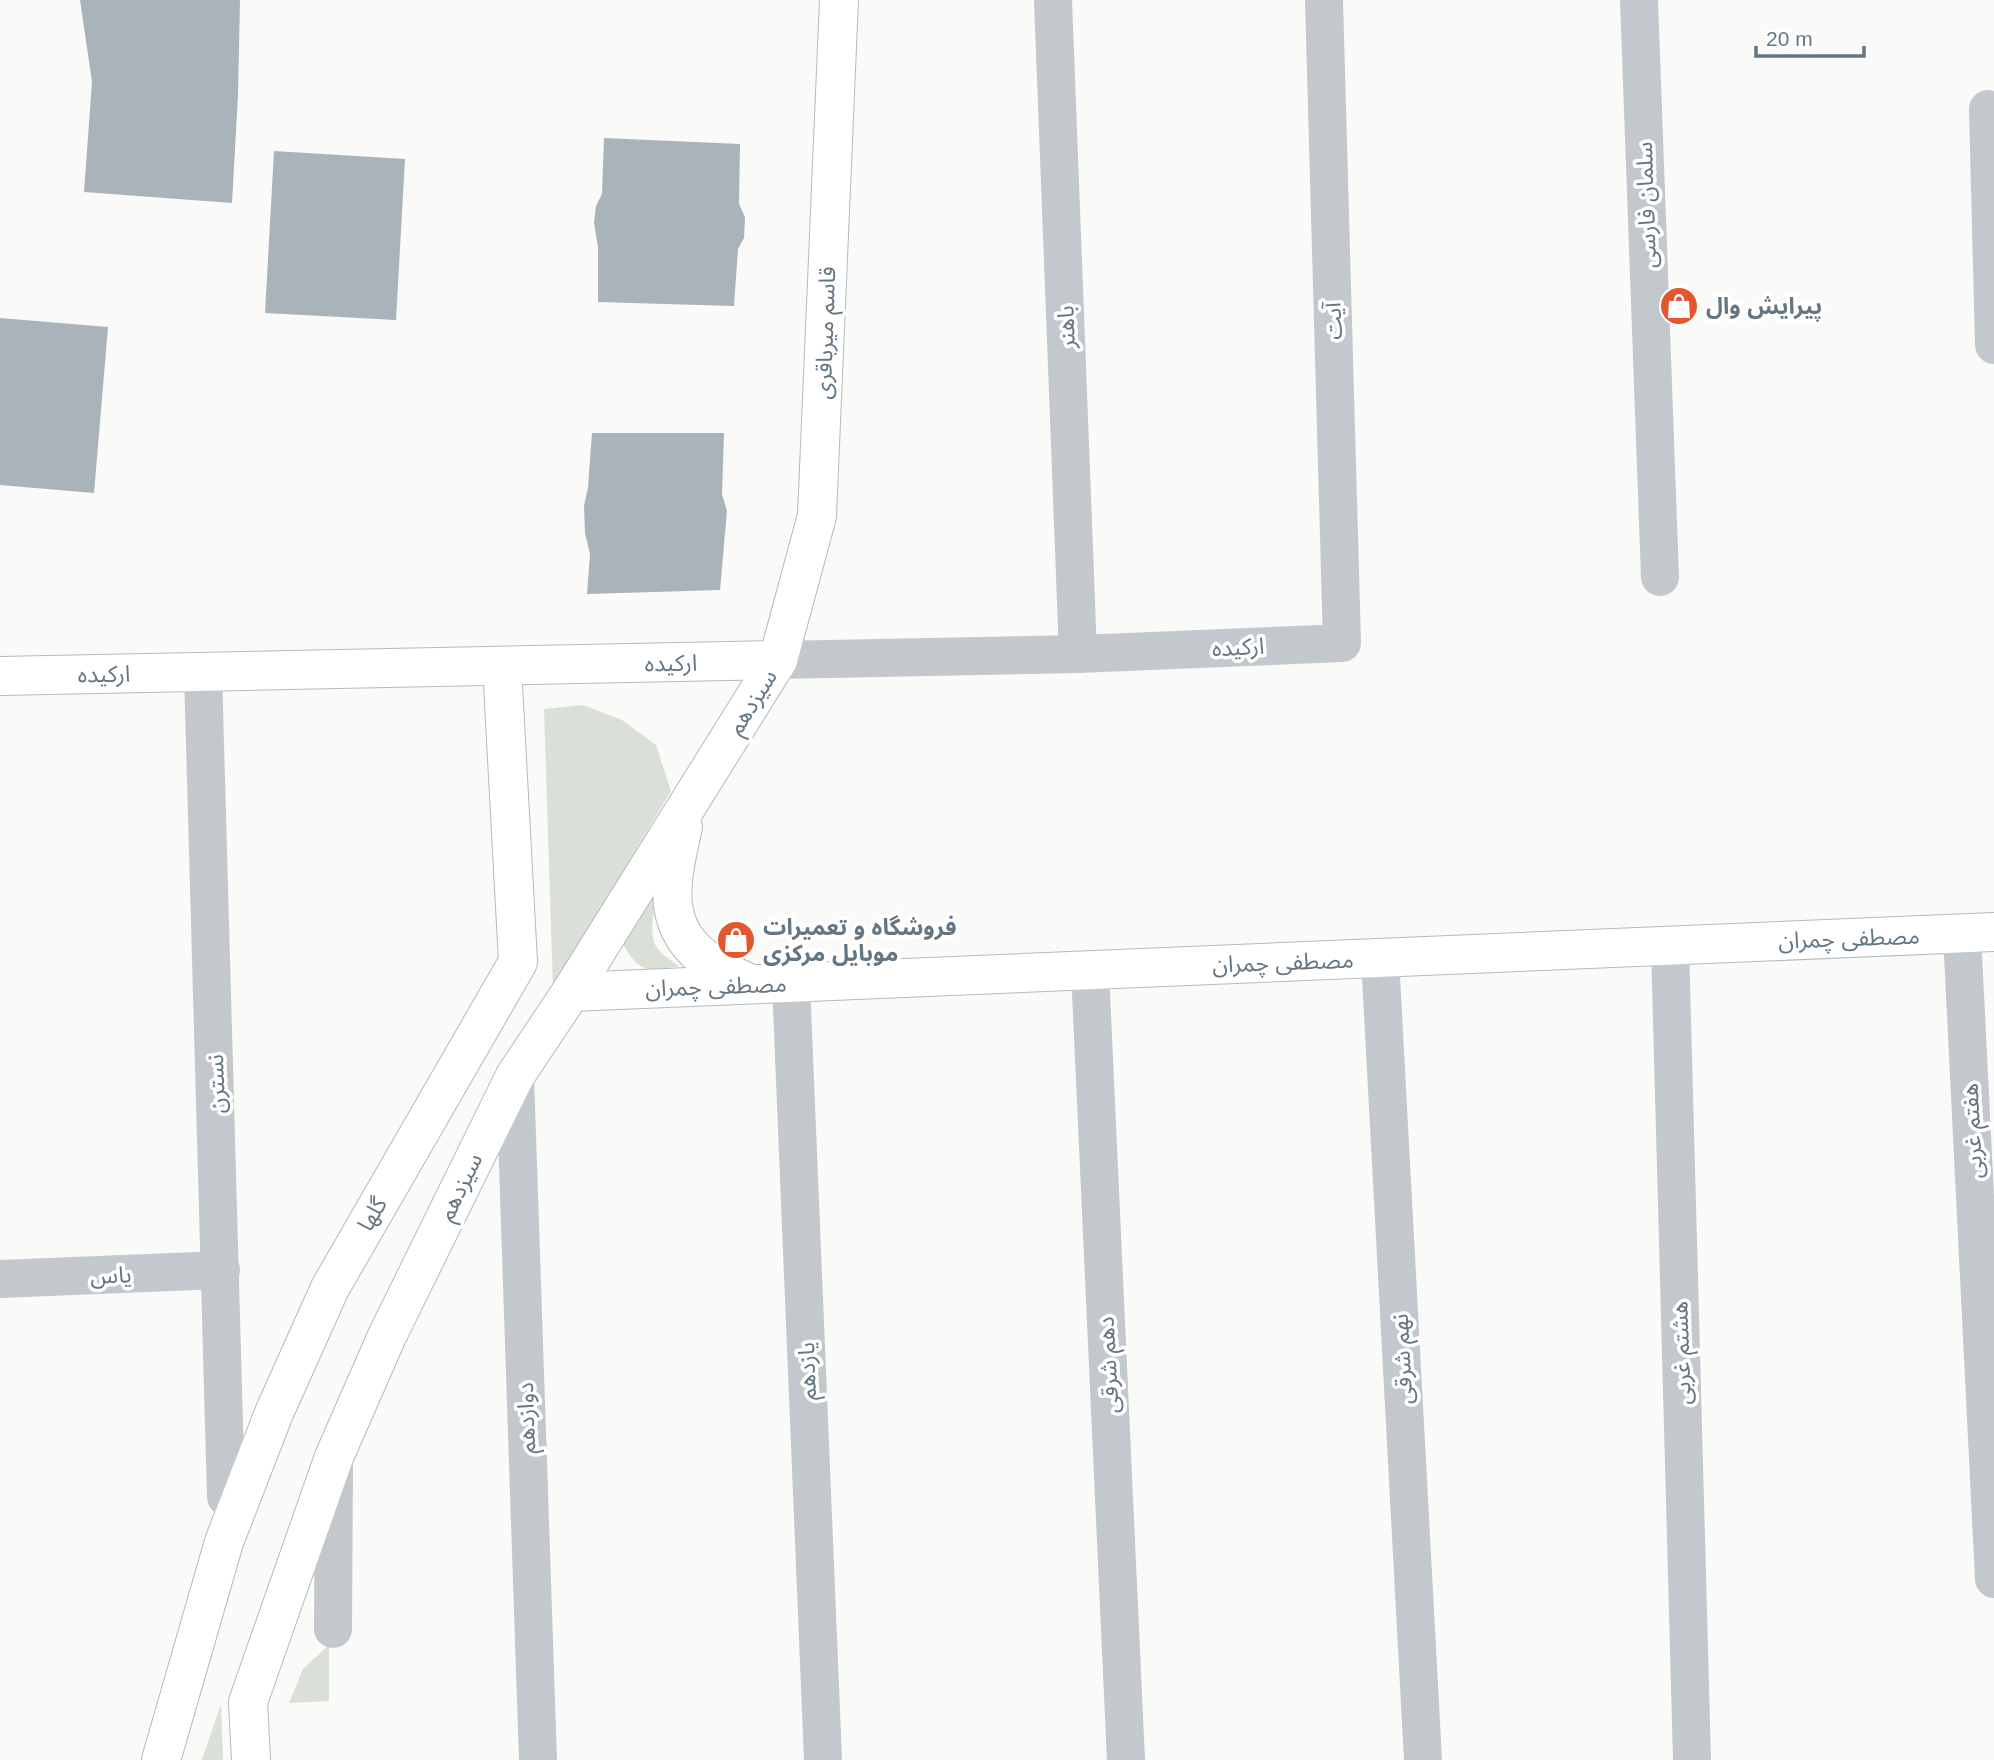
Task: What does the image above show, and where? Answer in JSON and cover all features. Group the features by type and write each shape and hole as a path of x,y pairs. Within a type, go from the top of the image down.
{"street":[{"name":"قاسم میرباقری","path":"778,660 817,516 839,0"},
{"name":"باهنر","path":"1053,0 1078,654"},
{"name":"آیت","path":"1324,0 1342,643"},
{"name":"سلمان فارسی","path":"1639,0 1660,578"},
{"path":"1988,109 1994,345"},
{"name":"ارکیده","path":"0,676 1078,654 1342,643"},
{"name":"سیزدهم","path":"251,1760 248,1702 334,1457 387,1336 515,1076 571,992 778,660"},
{"name":"گلها","path":"161,1760 224,1542 274,1413 330,1288 518,962 502,666"},
{"name":"نسترن","path":"203,672 226,1497"},
{"path":"689,802 673,870 673,916 689,946 712,965 751,984"},
{"name":"مصطفی چمران","path":"571,992 1978,933"},
{"name":"هفتم غربی","path":"1978,933 1994,1580"},
{"name":"هشتم غربی","path":"1670,946 1692,1760"},
{"name":"نهم شرقی","path":"1380,958 1423,1760"},
{"name":"دهم شرقی","path":"1090,971 1126,1760"},
{"name":"یازدهم","path":"791,983 823,1760"},
{"name":"دوازدهم","path":"515,1076 538,1760"},
{"name":"یاس","path":"0,1279 221,1270"},
{"path":"334,1457 334,1629"}],"shaded area":[{"path":"583,705 622,720 656,745 671,791 553,989 544,709"},
{"path":"659,880 653,919 654,942 661,952 679,966 652,969 634,961 623,944"},
{"path":"329,1645 329,1701 289,1703 303,1669"},
{"path":"221,1704 223,1760 202,1760"}],"building":[{"path":"80,0 240,0 232,203 84,192 92,82"},
{"path":"604,138 740,144 739,204 745,217 744,238 738,249 734,306 598,302 598,247 594,223 596,206 602,194"},
{"path":"274,151 405,159 396,320 265,313"},
{"path":"0,318 108,327 94,493 0,485"},
{"path":"592,433 724,433 722,494 727,511 720,590 587,594 590,554 585,533 584,506"}],"place":[{"name":"پیرایش وال","path":"1679,306"},
{"name":"فروشگاه و تعمیرات موبایل مرکزی","path":"736,940"}]}
